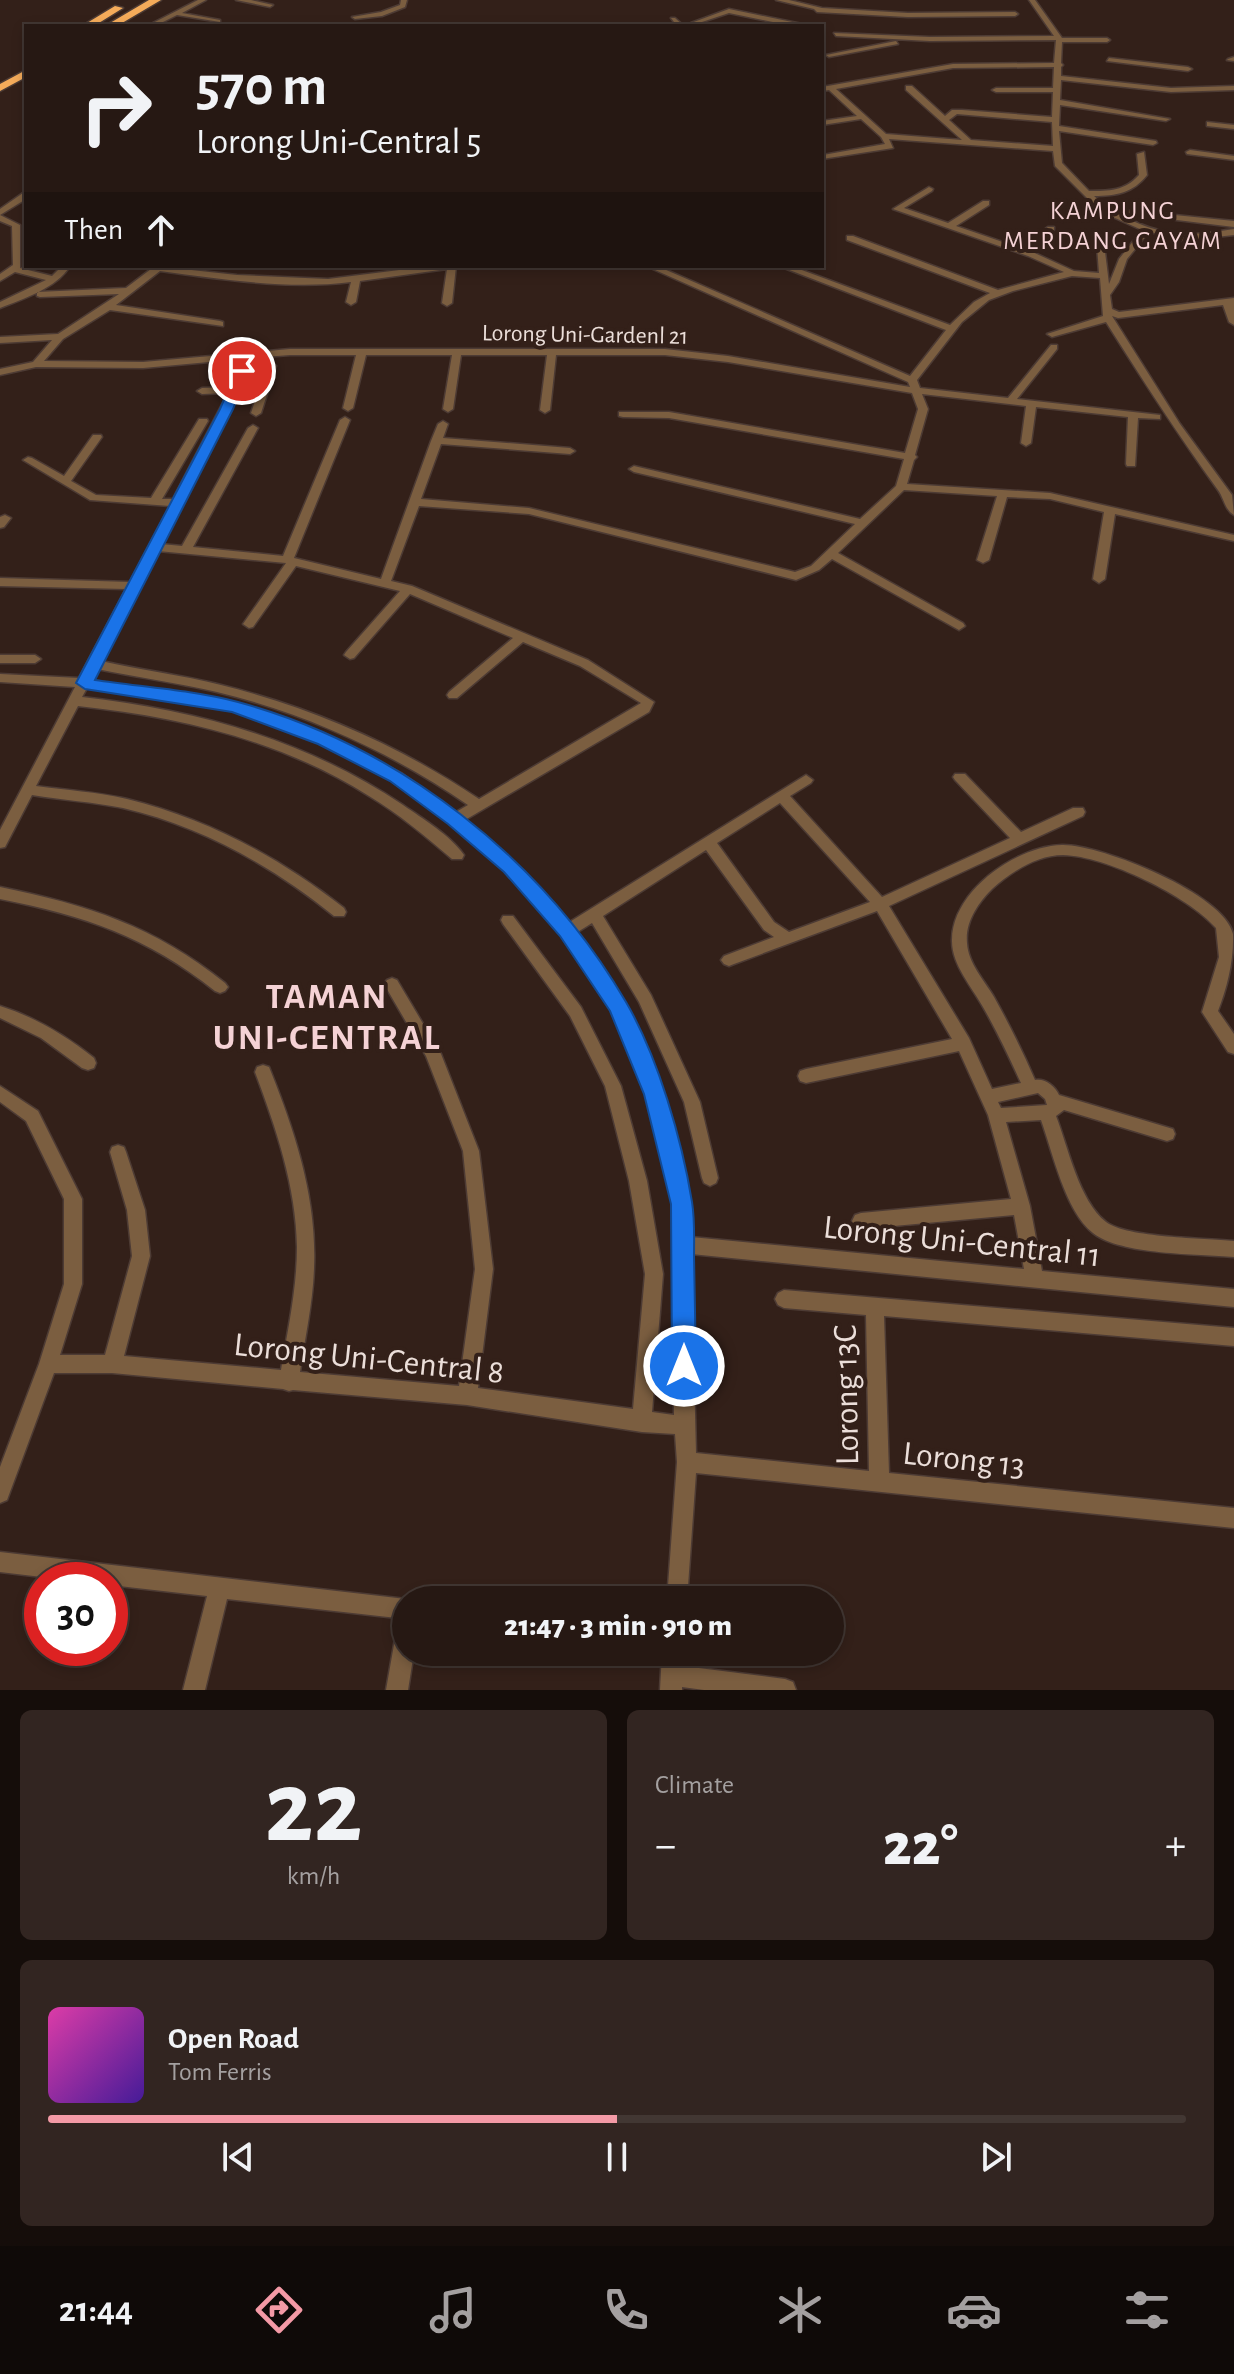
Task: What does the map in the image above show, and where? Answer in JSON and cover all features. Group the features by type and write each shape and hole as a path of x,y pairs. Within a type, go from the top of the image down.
{"highway":[{"path":"90,24 129,0"},
{"path":"114,24 156,0"},
{"path":"0,75 24,62"},
{"path":"0,88 24,74"}],"street":[{"path":"154,24 203,0"},
{"path":"239,0 270,5"},
{"path":"355,17 389,13 403,6 404,0"},
{"path":"779,0 818,9 908,15 1015,14"},
{"path":"804,24 828,0"},
{"path":"1032,0 1059,39 1055,124 1058,164 1086,193 1118,216 1147,229 1185,237"},
{"path":"694,23 729,11 792,24"},
{"path":"174,13 218,21"},
{"path":"908,15 920,38"},
{"path":"673,19 679,24"},
{"path":"836,34 1107,40"},
{"path":"829,55 920,38"},
{"path":"1109,60 1188,69"},
{"path":"827,88 953,66 1060,65"},
{"path":"1171,90 1176,67"},
{"path":"1059,78 1171,90 1234,88"},
{"path":"824,157 886,148 890,144 827,88"},
{"path":"909,88 967,140"},
{"path":"996,90 1057,96 1166,119"},
{"path":"944,120 955,112 962,112 1055,124 1153,143"},
{"path":"824,123 862,117"},
{"path":"1210,124 1234,127"},
{"path":"884,136 1057,149"},
{"path":"1190,152 1234,158"},
{"path":"1086,193 1126,192 1132,189 1143,175 1141,154"},
{"path":"929,189 897,209 1021,251 1072,273 1104,276"},
{"path":"15,269 16,225 0,215 24,197"},
{"path":"950,226 986,203"},
{"path":"1128,212 1234,224"},
{"path":"13,222 24,215"},
{"path":"1021,251 1051,229"},
{"path":"1106,295 1115,282 1123,259 1147,229"},
{"path":"1166,239 1234,232"},
{"path":"850,238 1000,294"},
{"path":"1101,246 1108,315 1176,425 1227,495 1234,512"},
{"path":"0,305 63,274 65,268"},
{"path":"36,364 60,337 131,291 159,268"},
{"path":"169,268 281,281 356,279 378,270 415,268"},
{"path":"447,303 452,268"},
{"path":"655,268 809,334 917,390 1156,417"},
{"path":"788,268 953,329"},
{"path":"0,278 15,269 54,279"},
{"path":"413,502 529,511 796,576 815,568 901,487 912,457 923,409 917,390 953,329 976,304 1072,273"},
{"path":"351,302 356,279"},
{"path":"40,294 131,291"},
{"path":"1052,334 1108,315 1230,301 1234,322"},
{"path":"108,307 220,324"},
{"path":"0,340 60,337"},
{"path":"1012,399 1054,347"},
{"path":"249,624 290,561 347,414 362,351"},
{"name":"Lorong Uni-Gardenl 21","path":"0,372 36,364 143,365 249,354 362,351 725,363 917,390"},
{"path":"448,409 457,353"},
{"path":"0,843 178,503 249,354"},
{"path":"545,410 552,356"},
{"path":"256,413 271,366"},
{"path":"195,377 203,395 235,388 264,389"},
{"path":"1026,443 1032,402"},
{"path":"623,414 669,415 912,457"},
{"path":"1131,464 1133,414"},
{"path":"155,501 203,421"},
{"path":"385,583 443,424"},
{"path":"187,548 253,428"},
{"path":"65,482 97,437"},
{"path":"436,441 570,451"},
{"path":"28,460 94,498 178,503"},
{"path":"634,469 863,523"},
{"path":"901,487 1050,496 1234,538"},
{"path":"983,560 1003,493"},
{"path":"1099,579 1110,508"},
{"path":"153,547 187,548 290,561 408,589 584,663 648,702 644,709 455,819"},
{"path":"830,553 959,626"},
{"path":"0,582 133,586"},
{"path":"350,655 408,589"},
{"path":"453,695 523,636"},
{"path":"0,659 35,659"},
{"path":"93,664 236,693 327,722 406,759 478,805"},
{"path":"0,678 85,683 235,707 324,740 396,776 455,819 510,867 567,931 619,1007 655,1094 682,1204 687,1462 678,1586"},
{"path":"76,701 124,705 191,718 296,751 372,789 426,826 457,855"},
{"path":"960,777 1018,838"},
{"path":"567,931 806,780"},
{"path":"28,790 126,804 199,829 299,879 339,912"},
{"path":"782,796 880,904 963,1043 996,1115 1021,1206 1035,1280"},
{"path":"729,960 880,904 1078,812"},
{"path":"709,843 769,926 789,939"},
{"path":"1030,1086 993,1008 962,955 959,939 969,906 988,881 1024,861 1059,850 1083,852 1131,868 1200,903 1224,926 1229,952 1210,1012 1234,1047"},
{"path":"0,893 65,905 129,927 167,947 220,987"},
{"path":"594,914 646,999 692,1102 710,1178"},
{"path":"508,920 576,1012 616,1100 638,1181 654,1274 642,1422"},
{"path":"392,984 433,1054 471,1151 484,1269 467,1396"},
{"path":"0,1012 56,1038 88,1063"},
{"path":"806,1076 963,1043"},
{"path":"263,1072 283,1122 299,1183 305,1269 289,1382"},
{"path":"987,1097 1030,1086 1046,1088 1082,1205 1101,1230 1128,1238 1234,1249"},
{"path":"0,1093 32,1116 73,1199 73,1284 48,1364 0,1493"},
{"path":"996,1115 1051,1106 1167,1134"},
{"path":"112,1364 141,1256 136,1210 118,1152"},
{"path":"861,1221 1021,1206"},
{"name":"Lorong Uni-Central 11","path":"684,1245 1234,1298"},
{"name":"Lorong 13C","path":"784,1299 1234,1337"},
{"name":"Lorong 13C","path":"875,1306 879,1482"},
{"name":"Lorong Uni-Central 8","path":"48,1364 112,1364 467,1396 684,1426"},
{"name":"Lorong 13","path":"687,1462 1234,1518"},
{"path":"0,1562 392,1608"},
{"path":"194,1690 219,1589"},
{"path":"397,1690 401,1666"},
{"path":"671,1682 785,1690"}],"district":[{"name":"KAMPUNG MERDANG GAYAM","path":"1113,225"},
{"name":"TAMAN UNI-CENTRAL","path":"327,1016"}],"route":[{"path":"242,371 226,409 85,683 235,707 324,740 396,776 455,819 510,867 567,931 619,1007 655,1094 682,1204 684,1366"}]}
